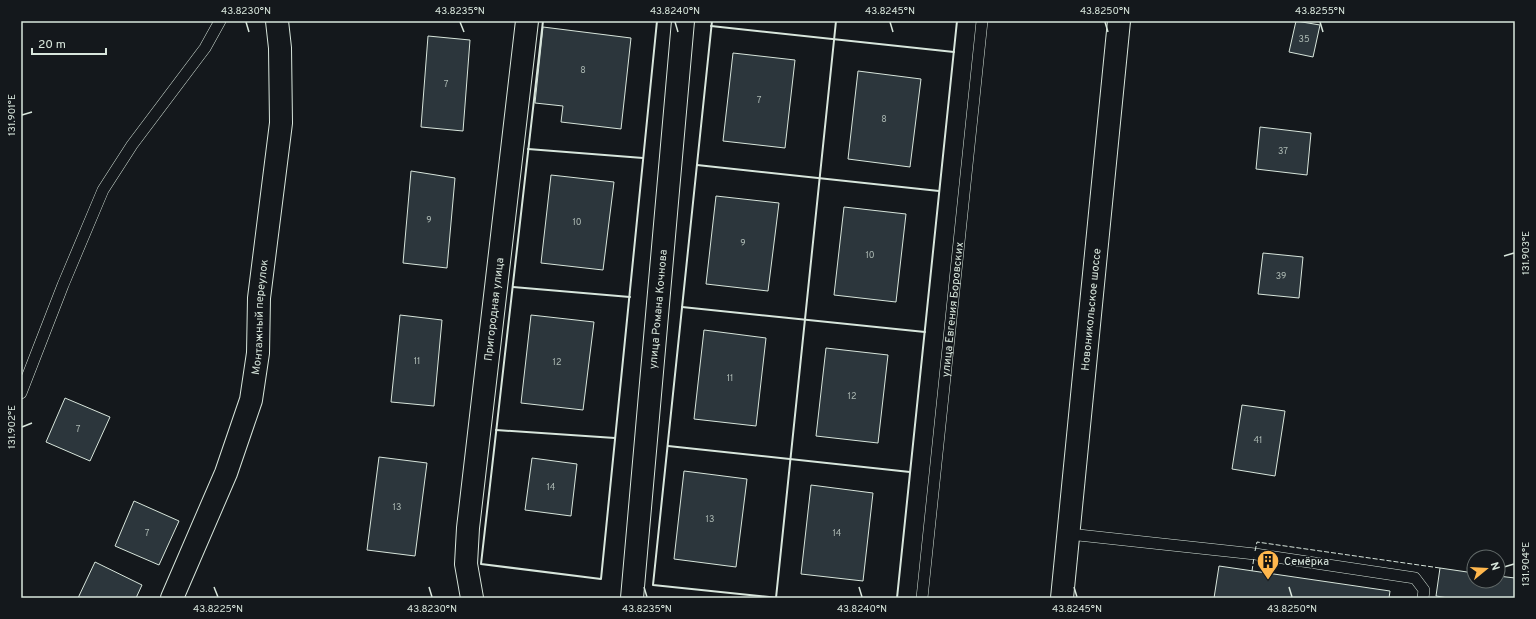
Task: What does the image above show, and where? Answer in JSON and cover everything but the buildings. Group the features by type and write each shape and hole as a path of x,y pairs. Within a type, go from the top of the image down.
{"main road":[{"name":"Монтажный переулок","path":"172,598 226,473 251,400 258,352 259,298 281,124 280,48 277,21"},
{"name":"Пригородная улица","path":"472,597 466,564 468,528 527,21"},
{"name":"улица Романа Кочнова","path":"632,598 683,21"},
{"name":"Новоникольское шоссе","path":"1062,598 1119,21"}],"lane":[{"path":"21,393 63,285 103,190 132,145 205,48 220,21"},
{"name":"улица Евгения Боровских","path":"922,598 982,21"},
{"path":"1069,534 1255,554 1415,578 1424,590 1423,598"}],"fence":[{"path":"1255,551 1257,542 1440,568"},
{"path":"1252,571 1254,557"}],"wall":[{"path":"543,21 481,564 601,579 657,21"},
{"path":"712,21 653,585 779,598"},
{"path":"776,598 836,21"},
{"path":"897,598 957,21"},
{"path":"711,26 954,52"},
{"path":"528,149 643,158"},
{"path":"697,165 939,191"},
{"path":"513,287 630,297"},
{"path":"682,307 925,332"},
{"path":"496,430 615,438"},
{"path":"668,446 910,472"}],"place":[{"name":"Семёрка","path":"1268,580"}]}
